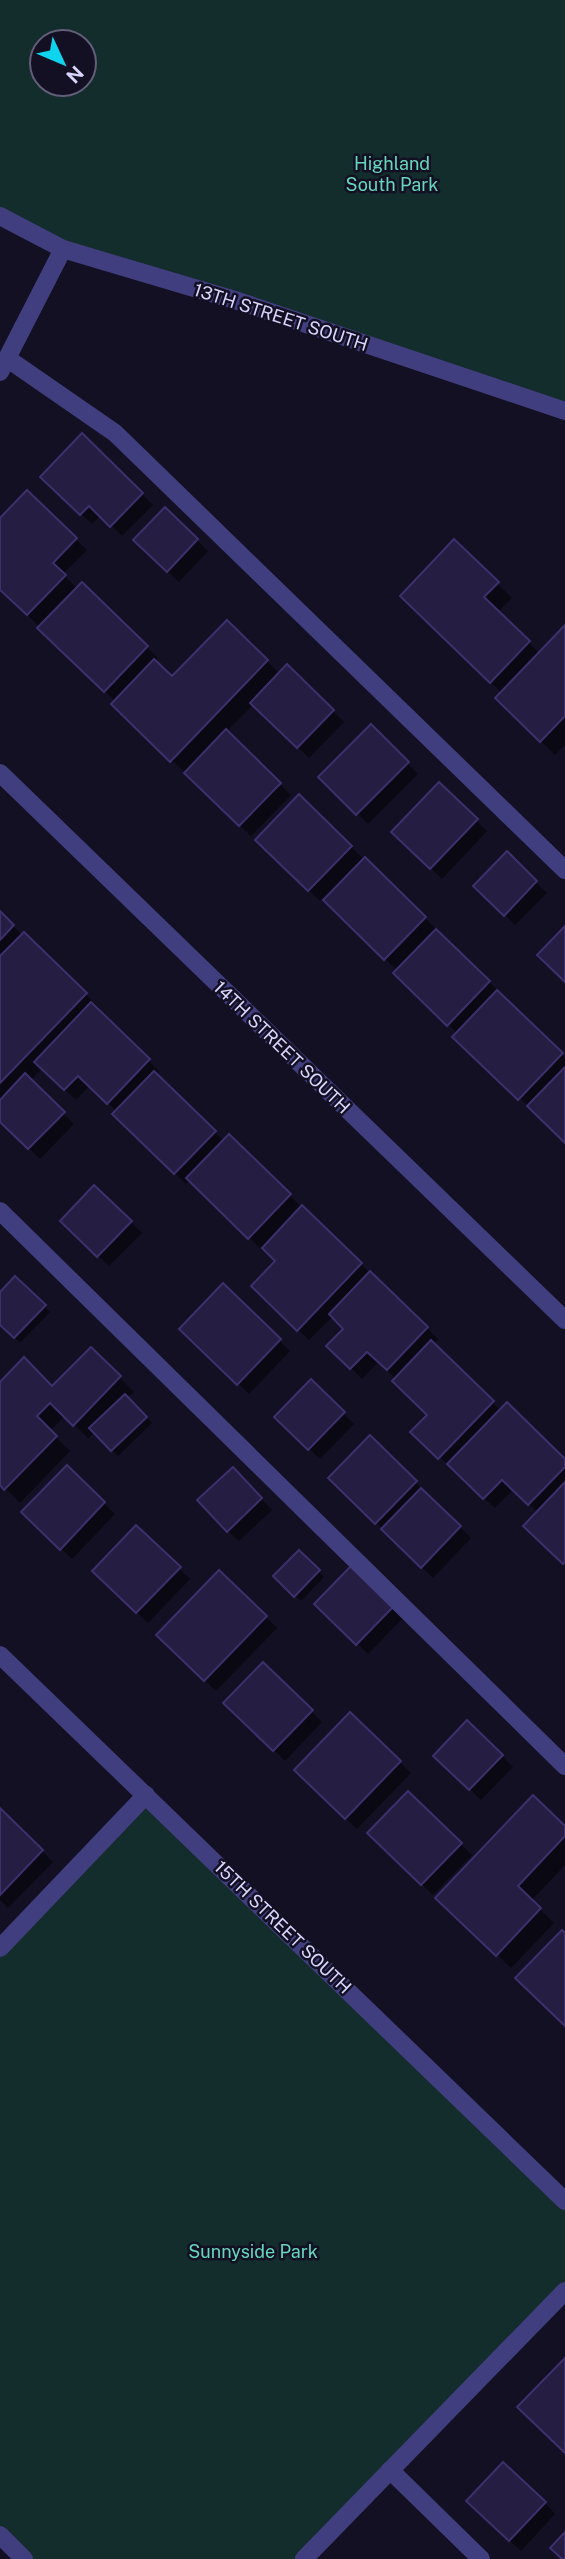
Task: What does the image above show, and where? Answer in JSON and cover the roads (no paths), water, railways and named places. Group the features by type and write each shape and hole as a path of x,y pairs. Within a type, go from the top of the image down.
{"street":[{"name":"13TH STREET SOUTH","path":"0,216 63,249 238,302 565,411"},
{"path":"63,249 4,366 115,433 565,870"},
{"name":"14TH STREET SOUTH","path":"0,774 565,1320"},
{"path":"0,1211 565,1766"},
{"name":"15TH STREET SOUTH","path":"0,1655 565,2201"},
{"path":"0,1948 146,1795"},
{"path":"304,2559 565,2291"},
{"path":"390,2470 481,2559"},
{"path":"0,2535 24,2559"}],"park label":[{"name":"Highland South Park","path":"392,173"},
{"name":"Sunnyside Park","path":"253,2251"}]}
